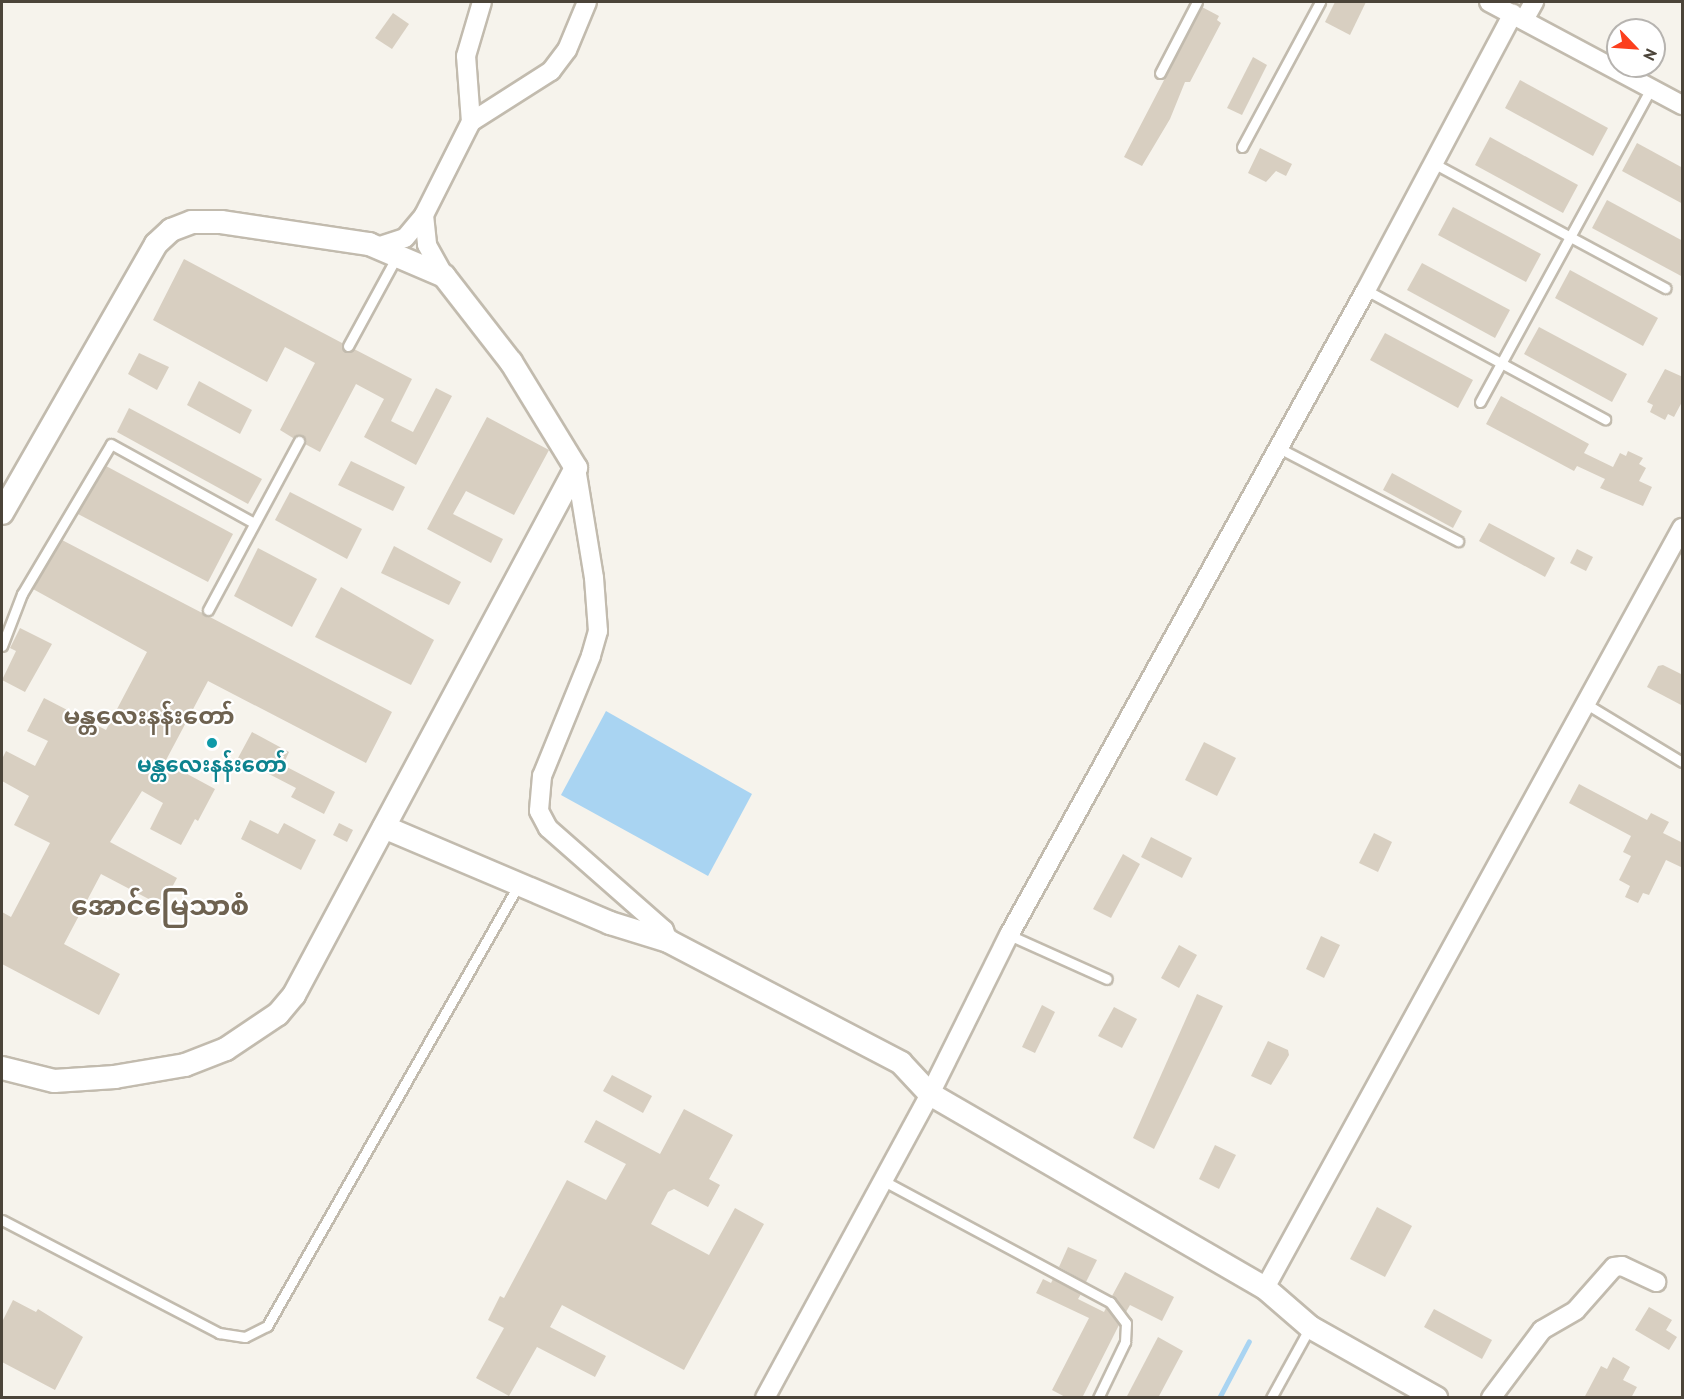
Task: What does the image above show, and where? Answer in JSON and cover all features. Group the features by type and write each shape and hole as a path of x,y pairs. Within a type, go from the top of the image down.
{"street":[{"path":"471,122 466,56 482,2"},
{"path":"388,251 405,238 424,215 471,122 551,71 567,50 587,2"},
{"path":"1490,2 1683,105"},
{"path":"765,1398 930,1094 1009,935 1366,290 1433,163 1518,17 1534,2"},
{"path":"424,215 426,245 444,276 512,362 576,468 594,578 598,631 591,656 542,776 539,811 548,828 664,930 669,941"},
{"path":"2,513 146,260 171,230 192,222 221,222 388,251 444,276"},
{"path":"2,1068 54,1081 115,1077 185,1065 256,1031 294,995 576,468"},
{"path":"1265,1288 1588,705 1683,528"},
{"path":"384,827 654,939 669,941 901,1063 930,1094 1265,1288 1310,1327 1436,1398"},
{"path":"1491,1398 1542,1330 1576,1310 1614,1267 1622,1266 1657,1282"}],"lane":[{"path":"1160,73 1197,2"},
{"path":"1242,147 1320,2"},
{"path":"1480,402 1651,88"},
{"path":"1433,163 1665,288"},
{"path":"348,346 388,251"},
{"path":"1366,290 1605,418"},
{"path":"208,610 299,441"},
{"path":"2,646 5,631 22,594 111,444 254,523"},
{"path":"1279,448 1458,541"},
{"path":"1588,705 1683,762"},
{"path":"2,1220 219,1333 245,1337 267,1326 519,884"},
{"path":"1009,935 1107,979"},
{"path":"882,1180 1110,1302 1126,1323 1125,1342 1098,1398"},
{"path":"1271,1398 1310,1327"}],"water":[{"path":"606,711 752,794 708,876 561,795"}],"building":[{"path":"1335,2 1366,2 1350,35 1325,22"},
{"path":"1202,7 1219,16 1217,20 1221,23 1190,82 1185,82 1170,119 1142,166 1124,157"},
{"path":"393,13 409,24 392,49 375,38"},
{"path":"1253,57 1267,65 1242,115 1227,108"},
{"path":"1520,80 1608,128 1593,156 1505,108"},
{"path":"1490,137 1578,185 1563,213 1475,165"},
{"path":"1637,143 1683,168 1683,204 1622,171"},
{"path":"1260,148 1292,164 1286,176 1276,171 1266,182 1248,173"},
{"path":"1607,200 1683,241 1683,277 1592,228"},
{"path":"1453,207 1541,254 1526,282 1438,235"},
{"path":"184,259 342,343 345,352 354,349 412,379 391,421 413,432 436,388 452,396 416,465 364,437 384,399 356,384 320,452 305,444 302,435 293,438 280,430 315,363 285,347 267,382 153,320"},
{"path":"1422,263 1510,310 1495,338 1407,290"},
{"path":"1570,270 1658,318 1643,346 1555,298"},
{"path":"1539,327 1627,374 1612,402 1524,354"},
{"path":"1385,333 1473,380 1458,408 1370,360"},
{"path":"139,353 169,367 157,390 128,374"},
{"path":"1665,369 1683,377 1683,400 1674,417 1668,414 1665,420 1650,412 1653,405 1647,402"},
{"path":"199,381 252,410 240,434 187,405"},
{"path":"1501,396 1589,444 1584,453 1613,467 1620,453 1626,456 1628,451 1643,458 1639,464 1646,468 1639,481 1652,487 1643,506 1600,488 1605,479 1577,466 1574,471 1486,424"},
{"path":"129,408 262,479 248,504 117,432"},
{"path":"487,417 549,450 514,515 466,491 453,514 503,539 491,563 427,529"},
{"path":"351,461 405,487 393,511 338,485"},
{"path":"106,466 233,534 208,582 78,514"},
{"path":"1392,473 1462,511 1453,528 1383,490"},
{"path":"290,492 362,529 347,559 275,520"},
{"path":"1489,523 1555,558 1545,577 1479,541"},
{"path":"62,540 392,712 366,763 208,681 165,762 215,789 198,821 195,819 181,845 150,829 163,803 142,791 110,842 177,878 162,906 101,874 64,944 120,974 99,1015 2,964 2,912 11,917 50,843 14,825 29,796 2,781 2,759 6,751 35,766 48,741 27,731 44,698 106,730 147,652 33,589"},
{"path":"394,546 461,582 449,605 381,573"},
{"path":"258,548 317,579 292,627 234,596"},
{"path":"1577,549 1593,557 1586,571 1570,563"},
{"path":"341,587 434,640 411,685 315,637"},
{"path":"20,628 52,644 25,692 2,680 16,651 10,648"},
{"path":"1663,665 1683,675 1683,706 1647,687 1658,666"},
{"path":"252,732 289,752 283,765 335,792 324,814 291,797 296,788 238,758"},
{"path":"1204,742 1236,758 1217,796 1185,780"},
{"path":"1579,784 1647,820 1651,813 1669,822 1663,833 1683,843 1683,868 1666,860 1649,895 1643,893 1638,903 1625,897 1630,886 1619,880 1631,856 1623,852 1631,836 1569,803"},
{"path":"250,820 278,834 284,823 316,840 301,870 241,839"},
{"path":"339,823 353,830 347,842 333,835"},
{"path":"1374,833 1392,842 1378,872 1359,863"},
{"path":"1151,837 1192,858 1182,878 1141,857"},
{"path":"1123,854 1140,864 1111,918 1093,909"},
{"path":"1321,936 1340,945 1324,978 1306,969"},
{"path":"1179,945 1197,955 1179,988 1161,978"},
{"path":"1197,994 1223,1006 1154,1149 1133,1138"},
{"path":"1042,1005 1055,1012 1035,1053 1022,1047"},
{"path":"1114,1007 1137,1019 1122,1048 1098,1036"},
{"path":"1268,1041 1288,1050 1289,1055 1271,1085 1251,1076"},
{"path":"612,1075 652,1096 643,1113 603,1091"},
{"path":"684,1109 733,1135 709,1179 720,1185 708,1207 674,1189 668,1192 651,1224 709,1255 735,1208 764,1224 684,1370 562,1305 550,1327 606,1356 595,1377 537,1347 509,1396 476,1378 504,1328 488,1320 500,1296 504,1298 567,1180 606,1200 626,1164 584,1142 596,1120 660,1154"},
{"path":"1215,1145 1236,1155 1219,1189 1199,1179"},
{"path":"1377,1207 1412,1226 1385,1277 1350,1259"},
{"path":"1068,1247 1097,1260 1086,1282 1059,1267"},
{"path":"1125,1272 1174,1297 1162,1321 1130,1305 1126,1312 1112,1296"},
{"path":"1043,1279 1051,1283 1053,1279 1081,1294 1078,1299 1104,1312 1106,1308 1119,1325 1082,1398 1067,1398 1052,1390 1089,1318 1036,1293"},
{"path":"13,1300 36,1312 38,1309 83,1337 55,1390 2,1362 2,1322"},
{"path":"1649,1307 1672,1320 1666,1330 1677,1337 1669,1350 1635,1330"},
{"path":"1434,1309 1492,1340 1482,1359 1424,1327"},
{"path":"1158,1337 1183,1351 1158,1398 1126,1398"},
{"path":"1613,1357 1630,1367 1623,1380 1637,1387 1631,1398 1584,1398 1601,1366 1607,1369"}],"waterway":[{"path":"1219,1398 1249,1341"}],"place":[{"name":"မန္တလေးနန်းတော်","path":"212,743"}],"district":[{"name":"မန္တလေးနန်းတော်","path":"149,716"},
{"name":"အောင်မြေသာစံ","path":"160,906"}]}
